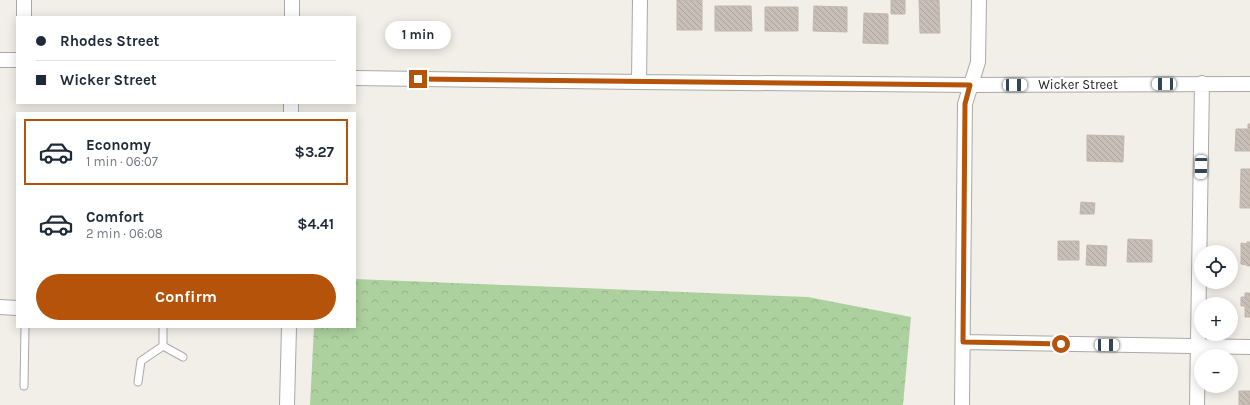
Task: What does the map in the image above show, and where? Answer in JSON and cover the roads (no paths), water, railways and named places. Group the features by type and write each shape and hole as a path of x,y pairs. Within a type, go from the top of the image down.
{"street":[{"path":"24,0 24,16"},
{"path":"292,0 292,16"},
{"path":"639,82 640,0"},
{"path":"962,405 965,104 978,62 979,0"},
{"path":"0,60 16,60"},
{"name":"Wicker Street","path":"356,78 970,85 1250,84"},
{"path":"1197,405 1202,83"},
{"path":"0,306 16,308"},
{"path":"287,405 289,328"},
{"path":"963,342 1250,347"}],"lane":[{"path":"24,386 25,328"},
{"path":"163,328 163,346"},
{"path":"163,346 183,357"},
{"path":"138,382 141,361 163,346"}]}
